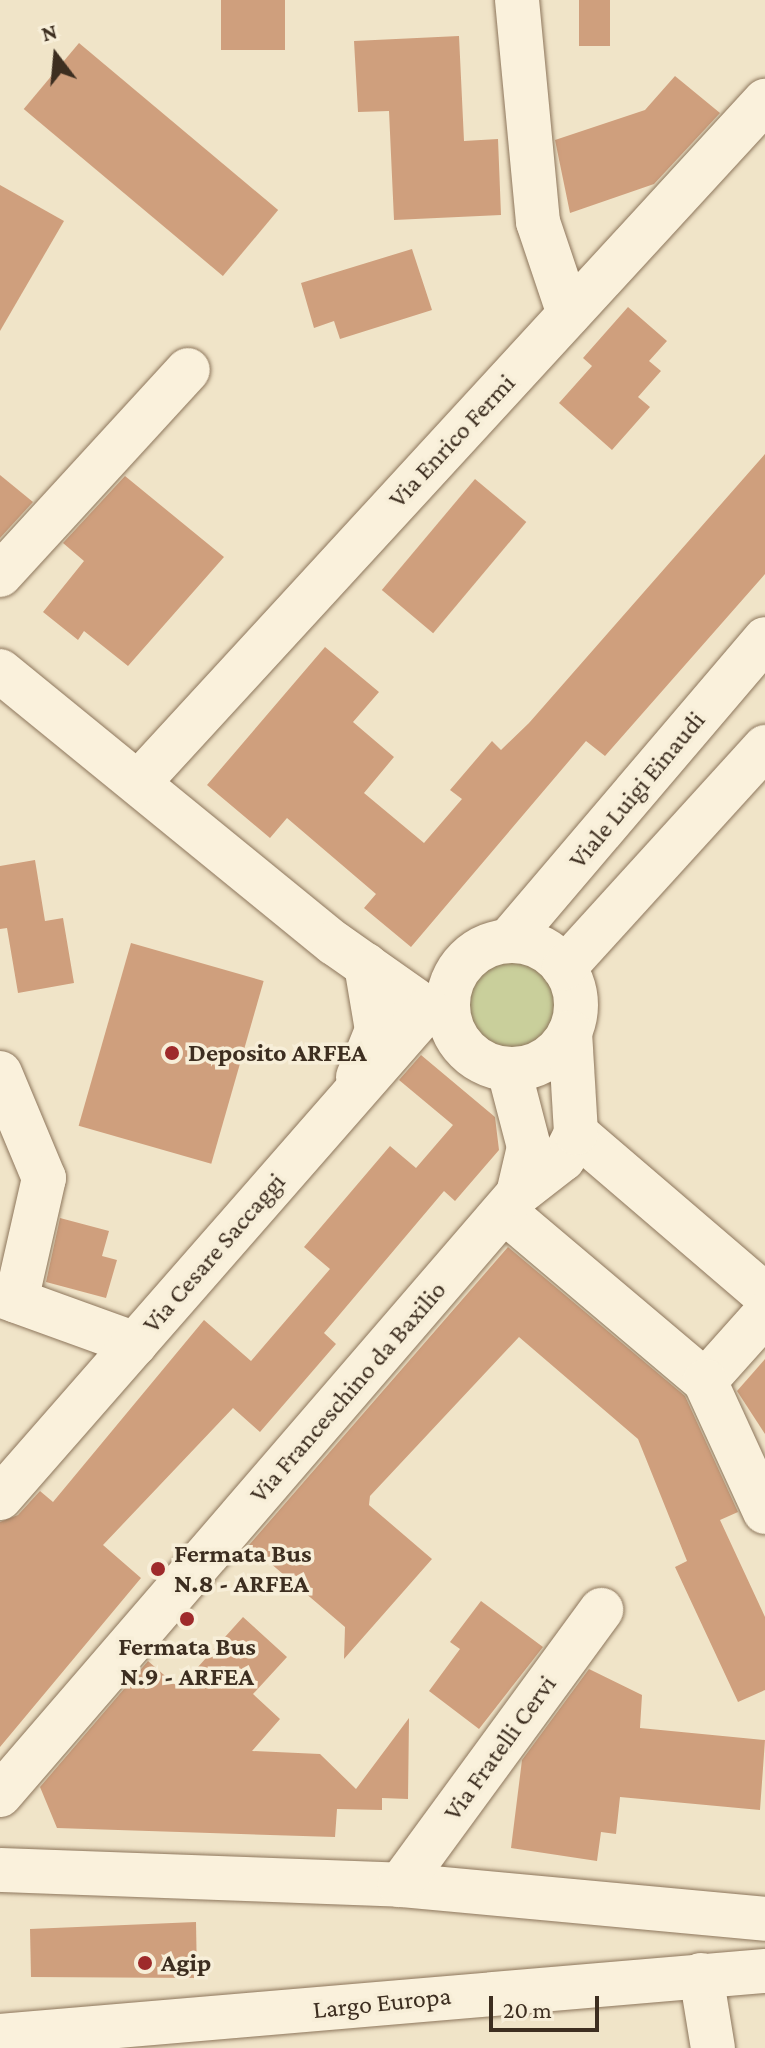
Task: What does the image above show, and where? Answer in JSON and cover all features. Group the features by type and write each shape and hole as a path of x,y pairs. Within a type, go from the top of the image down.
{"street":[{"path":"517,0 538,222 569,314"},
{"name":"Via Enrico Fermi","path":"140,781 765,101"},
{"path":"0,575 188,370"},
{"name":"Viale Luigi Einaudi","path":"509,940 765,639"},
{"path":"0,671 366,965 438,1010 467,1052 509,1070 545,1060 570,1032"},
{"path":"564,968 765,747"},
{"path":"438,1010 461,965 509,940 540,947 564,968 576,999 570,1032 576,1133 563,1159 511,1203 705,1381 765,1512"},
{"path":"348,1099 377,1030 366,965"},
{"name":"Via Cesare Saccaggi","path":"0,1498 348,1099 438,1010"},
{"name":"Via Franceschino da Baxilio","path":"0,1795 511,1203 529,1147 509,1070"},
{"path":"0,1073 44,1178 8,1298 135,1344"},
{"path":"576,1133 765,1295"},
{"path":"705,1381 765,1314"},
{"name":"Via Fratelli Cervi","path":"400,1885 601,1610"},
{"path":"0,1870 400,1885 765,1919"},
{"name":"Largo Europa","path":"0,2036 765,1971"},
{"path":"701,1975 713,2048"},
{"path":"284,2048 309,2011"}],"green space":[{"path":"502,958 520,958 545,971 555,987 558,1005 555,1023 545,1039 520,1052 502,1052 477,1039 464,1014 464,996 477,971"}],"building":[{"path":"221,0 285,0 285,50 221,50"},
{"path":"579,0 610,0 610,46 579,46"},
{"path":"459,36 464,141 498,139 501,215 394,220 389,111 358,112 354,41"},
{"path":"79,43 278,210 223,276 24,109"},
{"path":"675,76 720,113 654,184 570,213 555,140 645,110"},
{"path":"0,185 64,221 0,331"},
{"path":"412,249 432,310 340,339 334,321 314,328 301,283"},
{"path":"628,307 667,341 649,361 661,371 638,397 650,407 612,450 559,403 592,366 583,358"},
{"path":"765,454 765,574 605,756 586,741 411,947 364,908 376,894 287,818 270,838 207,785 325,647 379,692 353,722 394,757 364,793 424,843 462,799 450,790 492,741 501,750 529,723"},
{"path":"0,475 33,502 0,538"},
{"path":"125,476 224,557 128,666 84,631 78,640 43,612 84,561 63,543"},
{"path":"475,479 526,522 433,633 382,590"},
{"path":"35,860 45,921 63,918 74,983 18,993 7,928 0,929 0,866"},
{"name":"Deposito ARFEA","path":"131,943 264,981 211,1164 79,1126"},
{"path":"421,1055 495,1117 499,1150 455,1201 444,1191 324,1333 336,1344 260,1432 233,1408 103,1545 141,1578 0,1747 0,1522 18,1515 40,1491 53,1502 204,1320 251,1361 330,1269 304,1247 390,1146 416,1168 453,1125 399,1080"},
{"path":"60,1218 109,1231 102,1256 117,1260 106,1298 46,1282"},
{"path":"508,1247 685,1396 738,1512 720,1520 765,1617 765,1690 738,1702 675,1567 687,1561 638,1439 519,1337 370,1496 369,1505 432,1559 344,1659 345,1627 249,1545"},
{"path":"765,1359 765,1434 737,1391"},
{"path":"481,1601 543,1647 479,1729 429,1691 460,1649 450,1642"},
{"path":"243,1617 287,1657 253,1694 280,1719 252,1751 320,1754 356,1789 409,1718 408,1799 382,1798 382,1810 337,1809 335,1837 57,1828 40,1787 148,1661 179,1688"},
{"path":"589,1669 642,1695 640,1728 765,1740 760,1810 620,1797 616,1834 601,1832 597,1861 511,1848 522,1760"},
{"path":"196,1922 197,1978 31,1977 30,1929"}],"place":[{"name":"Deposito ARFEA","path":"172,1053"},
{"name":"Fermata Bus N.8 - ARFEA","path":"158,1569"},
{"name":"Fermata Bus N.9 - ARFEA","path":"187,1619"},
{"name":"Agip","path":"145,1963"}]}
